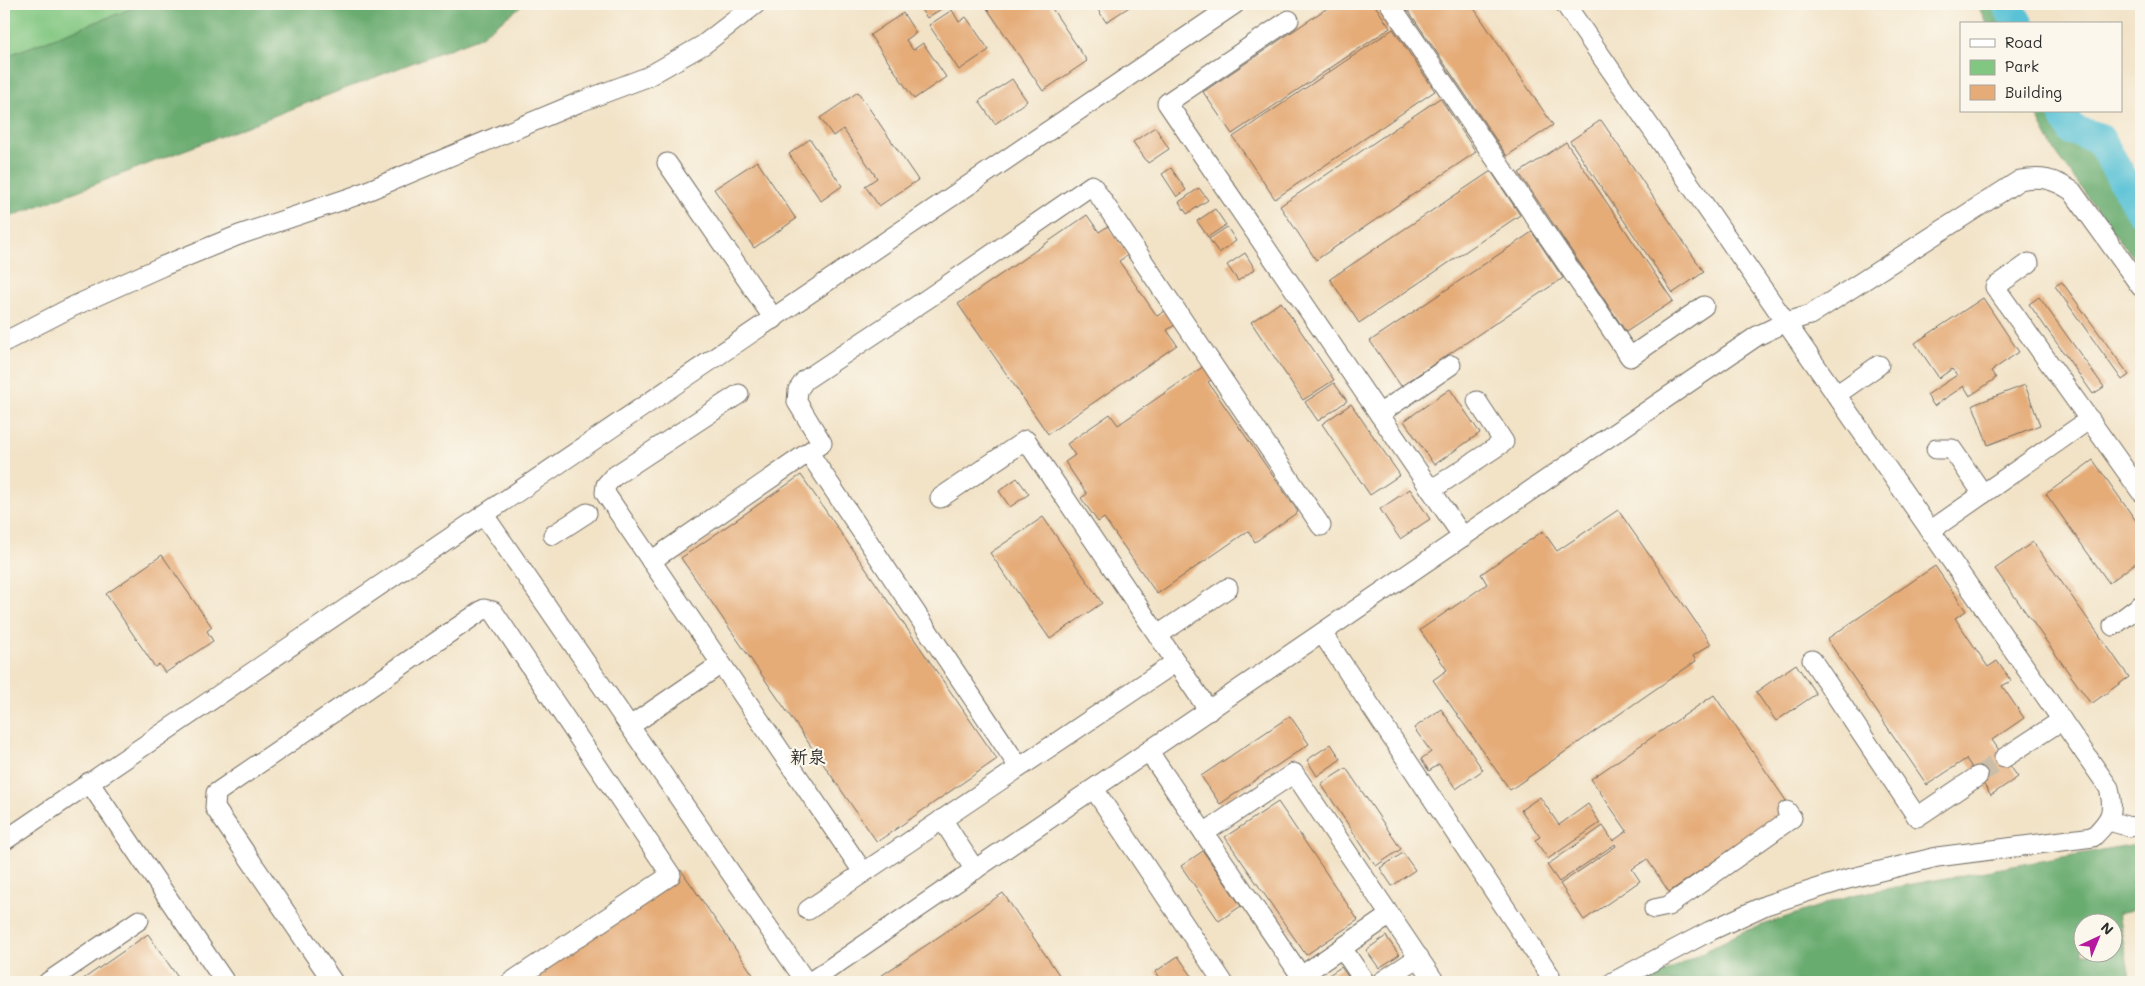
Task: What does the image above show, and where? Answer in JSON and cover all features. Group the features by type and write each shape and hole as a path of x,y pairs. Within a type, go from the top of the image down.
{"street":[{"path":"4,342 74,306 162,266 239,235 355,196 580,102 647,77 703,45 756,4"},
{"path":"4,841 1235,4"},
{"path":"1390,4 1630,357 1704,306"},
{"path":"1565,4 2109,788 2113,804 2109,821 2093,837 1928,858 1844,880 1766,905 1710,931 1613,982"},
{"path":"1289,20 1167,103 1463,537"},
{"path":"667,163 774,319"},
{"path":"484,515 808,982 1149,752 1758,336 1786,322 1810,315 2020,180 2034,177 2059,182 2072,191 2141,287"},
{"path":"651,561 822,444 797,402 798,390 805,380 930,297 1092,185 1321,526"},
{"path":"2029,263 1996,287 2141,492"},
{"path":"1379,414 1452,365"},
{"path":"1836,395 1879,365"},
{"path":"739,394 613,477 606,485 605,493 863,872"},
{"path":"1431,490 1504,442 1477,401"},
{"path":"1930,531 2090,419"},
{"path":"940,498 1026,440 1209,711"},
{"path":"1936,448 1952,449 1983,494"},
{"path":"809,453 1019,767"},
{"path":"553,536 587,513"},
{"path":"1158,635 1228,588"},
{"path":"2113,626 2141,606"},
{"path":"333,982 215,808 216,793 484,609 493,611 671,874 511,982"},
{"path":"1322,633 1550,975"},
{"path":"1812,660 1917,817 1978,776"},
{"path":"808,910 1176,662"},
{"path":"630,726 721,664"},
{"path":"2004,758 2062,720"},
{"path":"1149,752 1303,979 1342,948 1390,915"},
{"path":"1204,833 1294,773 1436,982"},
{"path":"89,782 225,982"},
{"path":"1094,789 1223,982"},
{"path":"1654,909 1668,906 1792,818 1787,811"},
{"path":"942,819 975,870"},
{"path":"2109,821 2130,827 2141,825"},
{"path":"48,982 139,920"},
{"path":"1342,948 1365,982"},
{"path":"1381,982 1418,957"}],"green space":[{"path":"4,4 144,4 4,57"},
{"path":"144,4 524,4 480,37 4,219 4,57"},
{"path":"1977,4 2002,4 2011,22 1986,22"},
{"path":"2035,112 2057,112 2069,135 2095,145 2141,221 2141,267 2111,229 2056,153"},
{"path":"2141,843 2141,908 2118,914 2072,914 2072,964 2122,964 2122,934 2131,982 1646,982 1742,932 1852,895"}],"building":[{"path":"917,4 949,4 927,18"},
{"path":"984,4 1049,4 1087,61 1043,91"},
{"path":"1094,4 1134,4 1106,22"},
{"path":"1333,4 1374,4 1390,28 1232,134 1203,92"},
{"path":"1404,4 1471,4 1553,125 1507,156"},
{"path":"952,10 959,22 966,17 989,50 959,70 929,25"},
{"path":"903,13 916,33 906,40 913,50 923,43 946,77 914,99 870,35"},
{"path":"1393,29 1435,91 1275,199 1233,137"},
{"path":"1012,79 1027,101 995,124 979,101"},
{"path":"858,92 918,180 879,206 865,186 877,178 843,129 833,136 820,118"},
{"path":"1440,98 1476,152 1316,260 1280,206"},
{"path":"1601,120 1704,272 1673,293 1570,141"},
{"path":"1155,127 1169,149 1148,163 1133,142"},
{"path":"810,139 842,186 821,201 789,154"},
{"path":"1566,142 1673,301 1626,332 1519,173"},
{"path":"757,161 796,219 754,248 714,189"},
{"path":"1171,168 1186,190 1177,197 1162,174"},
{"path":"1491,171 1520,215 1359,323 1330,279"},
{"path":"1199,188 1208,200 1187,214 1179,202"},
{"path":"1215,209 1226,225 1208,237 1197,221"},
{"path":"1087,215 1099,232 1108,226 1128,255 1119,261 1157,316 1170,308 1180,322 1167,330 1177,345 1048,434 958,304"},
{"path":"1227,227 1236,241 1219,253 1209,239"},
{"path":"1532,232 1563,278 1401,386 1370,341"},
{"path":"1245,253 1255,269 1238,281 1227,265"},
{"path":"2062,282 2129,375 2122,380 2055,286"},
{"path":"2039,297 2104,387 2093,394 2029,304"},
{"path":"1983,298 2019,352 1991,371 1996,378 1970,396 1964,386 1934,406 1927,395 1957,375 1952,369 1939,378 1915,343"},
{"path":"1281,302 1334,380 1303,400 1251,322"},
{"path":"1207,364 1216,377 1208,382 1298,512 1255,542 1248,531 1157,594 1104,518 1098,522 1081,498 1087,494 1065,462 1075,455 1067,444 1110,414 1118,425"},
{"path":"1334,383 1347,401 1318,421 1305,402"},
{"path":"2025,385 2040,425 1988,445 1973,405"},
{"path":"1450,389 1480,433 1434,465 1404,421"},
{"path":"1351,404 1400,475 1370,495 1322,424"},
{"path":"2093,460 2141,528 2141,559 2109,583 2046,494"},
{"path":"801,475 997,759 877,842 681,558"},
{"path":"1017,478 1029,494 1010,507 999,491"},
{"path":"1410,489 1430,519 1400,539 1380,509"},
{"path":"1618,510 1711,644 1693,656 1696,661 1510,790 1433,680 1447,670 1420,630 1487,584 1481,574 1543,531 1557,551"},
{"path":"1043,517 1102,603 1050,639 990,553"},
{"path":"2033,542 2129,677 2091,704 1995,569"},
{"path":"162,555 212,627 207,631 213,641 165,673 159,664 155,667 106,594"},
{"path":"1935,566 1966,611 1955,618 1988,667 1997,661 2011,681 2002,686 2024,718 1992,740 2018,777 1991,795 1966,759 1927,785 1827,639"},
{"path":"1796,664 1816,694 1776,721 1756,692"},
{"path":"1714,695 1791,808 1669,892 1647,859 1632,869 1640,881 1584,920 1560,884 1616,846 1615,844 1559,882 1547,865 1603,826 1613,841 1627,831 1591,779"},
{"path":"1441,709 1483,770 1456,789 1439,764 1429,771 1421,759 1431,752 1414,728"},
{"path":"1290,716 1309,744 1220,804 1201,776"},
{"path":"1331,744 1341,759 1317,776 1307,760"},
{"path":"1346,768 1401,849 1376,866 1321,784"},
{"path":"1540,797 1559,825 1588,804 1600,823 1548,859 1535,840 1540,837 1521,810"},
{"path":"1278,802 1358,920 1306,955 1225,837"},
{"path":"1203,851 1241,906 1219,921 1181,866"},
{"path":"1403,853 1415,870 1392,886 1380,868"},
{"path":"681,870 754,976 745,982 518,982"},
{"path":"1003,893 1064,982 872,982"},
{"path":"148,934 181,982 79,982"},
{"path":"1386,936 1399,955 1379,968 1366,950"},
{"path":"1178,956 1196,982 1162,982 1155,972"},
{"path":"1341,967 1352,982 1318,982"}],"waterway":[{"path":"2007,4 2017,22"},
{"path":"2063,112 2072,130 2099,138 2141,211"}],"tunnel":[{"path":"1978,776 2004,758"}],"district":[{"name":"新泉","path":"808,757"}]}
